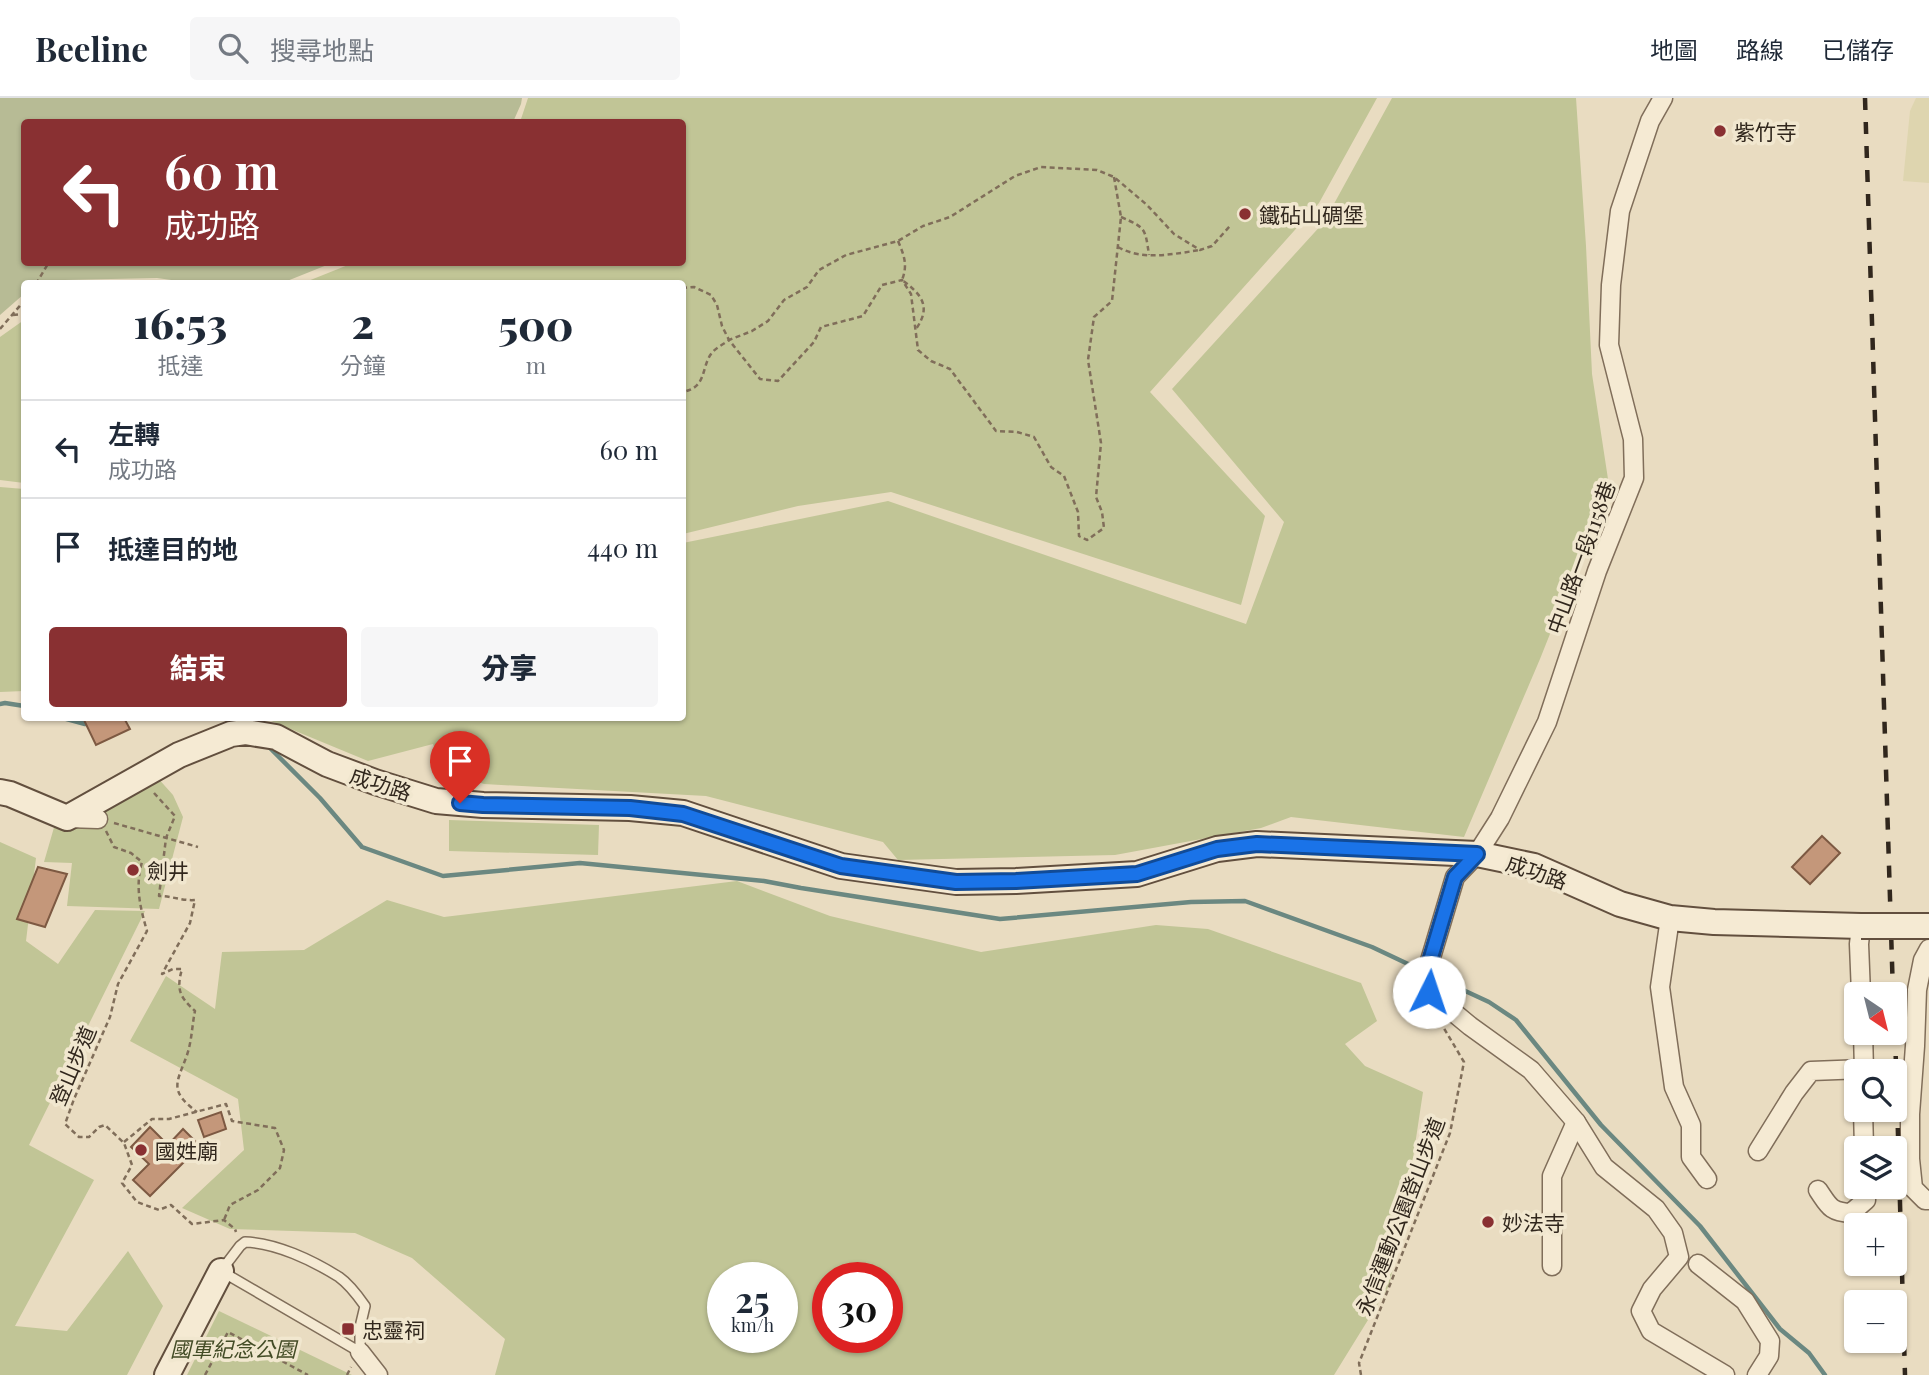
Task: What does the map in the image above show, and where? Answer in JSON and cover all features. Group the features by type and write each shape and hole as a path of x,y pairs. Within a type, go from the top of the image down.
{"street":[{"name":"中山路一段1158巷","path":"1576,1122 1531,1070 1470,1026 1429,992 1429,974 1455,877 1477,854 1500,818 1547,722 1597,570 1634,478 1633,439 1609,345 1611,285 1619,211 1650,121 1663,98"},
{"name":"成功路","path":"67,818 179,755 231,734 255,734 276,737 327,764 436,800 483,805 630,808 683,814 841,866 956,882 1137,874 1217,849 1257,844 1477,854 1534,866 1620,904 1670,918 1714,922 1929,926"},
{"path":"0,792 67,818 103,823"},
{"path":"1670,918 1660,987 1674,1087 1691,1125 1691,1157 1707,1179"},
{"path":"1861,926 1861,982"},
{"path":"1929,948 1923,960 1917,990 1910,1114 1913,1188 1925,1200 1929,1200"},
{"path":"1758,1151 1811,1071 1844,1070"},
{"path":"1552,1266 1552,1176 1576,1122"},
{"path":"1576,1122 1604,1167 1656,1209 1673,1233 1679,1257 1652,1289 1641,1311 1651,1331 1724,1375"},
{"path":"1818,1190 1830,1208 1840,1212 1851,1213 1866,1199"},
{"path":"1698,1264 1745,1301 1770,1341 1769,1356 1757,1375"},
{"path":"167,1375 221,1271"},
{"path":"360,1352 378,1375"}],"lane":[{"path":"245,1242 260,1242 286,1250 341,1278 365,1306 360,1327 360,1352 221,1271 240,1245 245,1242"}],"path":[{"path":"686,390 696,386 712,354 729,340 768,321 784,300 807,287 819,270 846,255 898,242 923,226 950,217 1016,176 1041,167 1097,170 1114,177 1147,205 1174,234 1200,250"},
{"path":"902,280 911,294 918,350 931,361 950,369 996,431 1017,432 1034,437 1051,467 1064,476 1078,512 1079,536 1087,540 1104,528 1096,497 1101,443 1088,360 1094,317 1112,301 1121,216 1114,177"},
{"path":"1121,216 1140,225 1146,233 1149,255"},
{"path":"1118,247 1128,253 1162,256 1200,250 1212,246 1230,226"},
{"path":"898,242 905,257 902,280"},
{"path":"902,280 917,292 925,305 922,322 916,330"},
{"path":"686,287 694,286 711,295 729,340 760,379 778,381 814,342 821,327 863,316 882,285 902,280"},
{"path":"0,329 21,304"},
{"path":"13,315 21,314"},
{"path":"141,777 175,816 166,838 159,896 171,896 184,901 195,900 190,923 162,974 173,969 182,969 178,980 179,992 195,1011 189,1047 177,1083 180,1095 197,1112"},
{"path":"103,823 198,847"},
{"name":"登山步道","path":"103,823 114,848 131,853 142,862 138,876 139,906 147,930 118,984 110,1017 65,1125 79,1137 89,1137 105,1125 124,1143"},
{"name":"永信運動公園登山步道","path":"1361,1375 1359,1363 1450,1133 1464,1062 1440,1022"},
{"path":"224,1220 230,1205 258,1190 280,1168 284,1150 275,1128 232,1121 226,1104 169,1119 152,1119 124,1143 132,1165 122,1182 136,1202 159,1210 171,1206 192,1224 224,1220 235,1229 240,1245"},
{"path":"205,1375 228,1332 308,1375"}],"shaded area":[{"path":"1916,98 1929,98 1929,183 1903,181 1910,111"}],"green space":[{"path":"0,98 522,98 514,119 21,119 21,266 324,266 290,280 21,280 21,297 0,315"},
{"path":"528,98 1377,98 1319,203 1150,392 1265,516 1241,605 891,492 798,506 686,533 686,280 310,280 346,266 686,266 686,119 521,119"},
{"path":"1392,98 1576,98 1592,374 1608,479 1587,541 1540,659 1464,837 1291,817 1261,828 1115,855 898,860 883,842 706,796 484,784 443,770 433,744 368,761 271,721 686,721 686,542 888,501 1246,624 1284,522 1172,389 1324,222"},
{"path":"21,322 21,483 0,480 0,337"},
{"path":"0,487 21,489 21,691 0,692"},
{"name":"劍井","path":"156,776 173,795 183,817 159,909 67,906 72,863 44,862 55,824"},
{"path":"449,820 599,825 598,855 449,851"},
{"path":"0,842 36,858 26,941 58,964 95,910 145,911 29,1145 94,1180 15,1326 67,1331 128,1251 163,1306 127,1375 0,1375"},
{"path":"737,881 830,916 981,952 1156,925 1208,929 1361,983 1377,1021 1345,1044 1365,1066 1423,1092 1404,1218 1389,1286 1334,1375 495,1375 505,1339 412,1258 355,1233 230,1229 182,1208 244,1150 238,1099 130,1041 166,976 215,1009 222,952 304,950 387,900 444,917"},
{"name":"國軍紀念公園","path":"219,1311 352,1375 187,1375"}],"building":[{"path":"84,721 126,721 130,729 96,745"},
{"path":"1822,836 1840,853 1810,884 1792,867"},
{"path":"38,867 67,874 45,927 17,919"},
{"path":"221,1112 226,1129 204,1137 198,1120"},
{"path":"150,1127 168,1145 183,1129 200,1146 150,1196 133,1180 149,1164 131,1147"}],"waterway":[{"path":"0,704 21,706"},
{"path":"74,721 89,723"},
{"path":"267,745 320,798 362,847 443,876 580,863 764,881 1000,919 1191,902 1245,901 1372,947 1425,972"},
{"path":"1433,976 1489,1002 1516,1020 1601,1125 1700,1226 1780,1329 1809,1353 1825,1375"}],"railway":[{"path":"1865,98 1893,982"},
{"path":"1895,1045 1905,1375"}],"place":[{"name":"紫竹寺","path":"1720,131"},
{"name":"鐵砧山碉堡","path":"1245,214"},
{"name":"劍井","path":"133,870"},
{"name":"國姓廟","path":"141,1150"},
{"name":"妙法寺","path":"1488,1222"},
{"name":"忠靈祠","path":"348,1329"}],"route":[{"path":"460,803 630,808 683,814 841,866 956,882 1137,874 1217,849 1257,844 1477,854 1455,877 1429,964 1429,992"}]}
